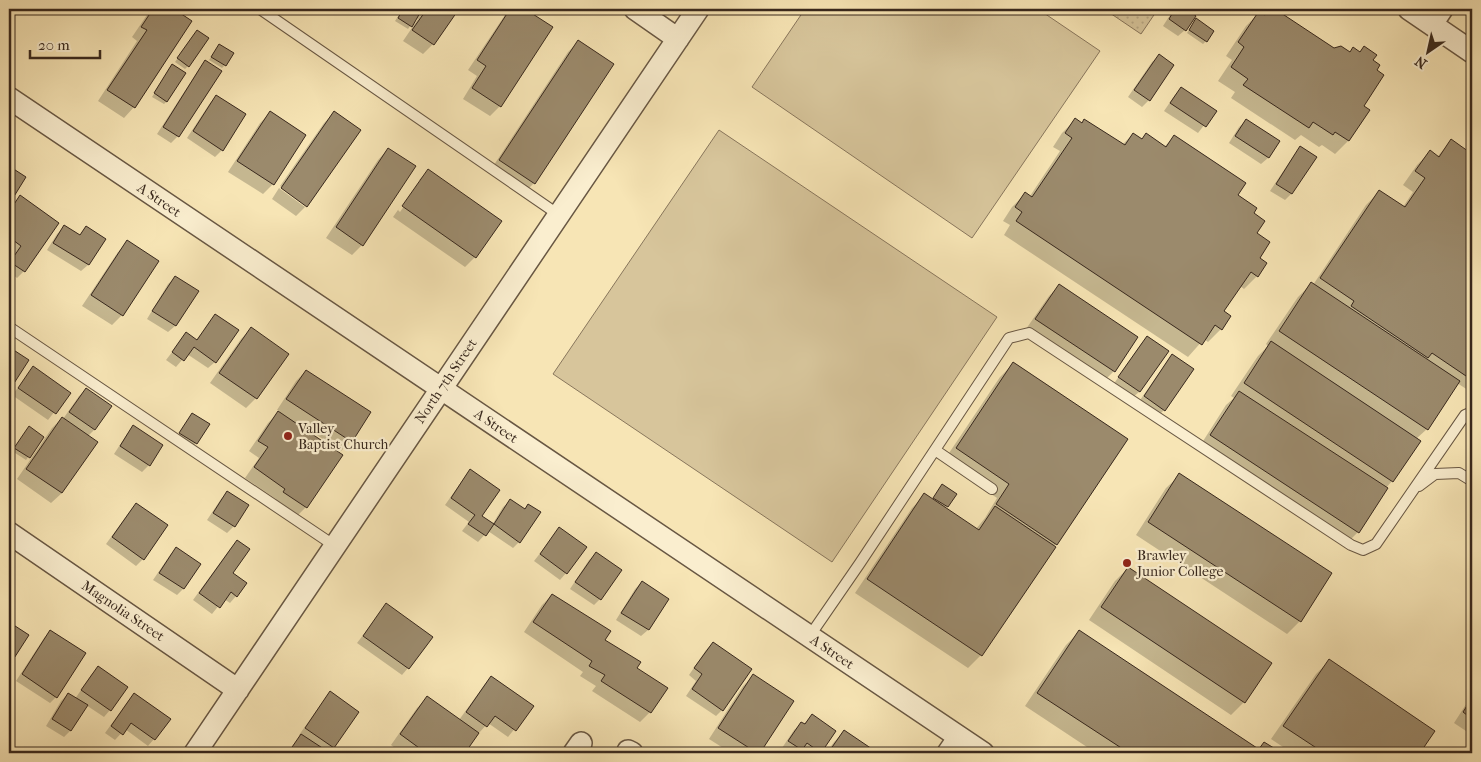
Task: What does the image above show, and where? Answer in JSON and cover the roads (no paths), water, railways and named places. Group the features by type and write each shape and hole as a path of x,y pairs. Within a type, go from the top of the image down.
{"street":[{"path":"635,9 678,39"},
{"name":"North 7th Street","path":"195,753 698,9"},
{"path":"1409,9 1437,16 1472,52"},
{"name":"A Street","path":"9,98 809,637 953,745 983,753"},
{"name":"Magnolia Street","path":"9,533 238,690"}],"lane":[{"path":"260,9 559,215"},
{"path":"9,327 335,546"},
{"path":"809,637 1009,338 1029,333 1351,545 1364,550 1376,544 1465,415 1472,412"},
{"path":"934,450 992,489"},
{"path":"1410,493 1435,474 1459,473 1472,481"},
{"path":"9,750 13,753"}],"place":[{"name":"Valley Baptist Church","path":"288,436"},
{"name":"Brawley Junior College","path":"1127,563"}]}
